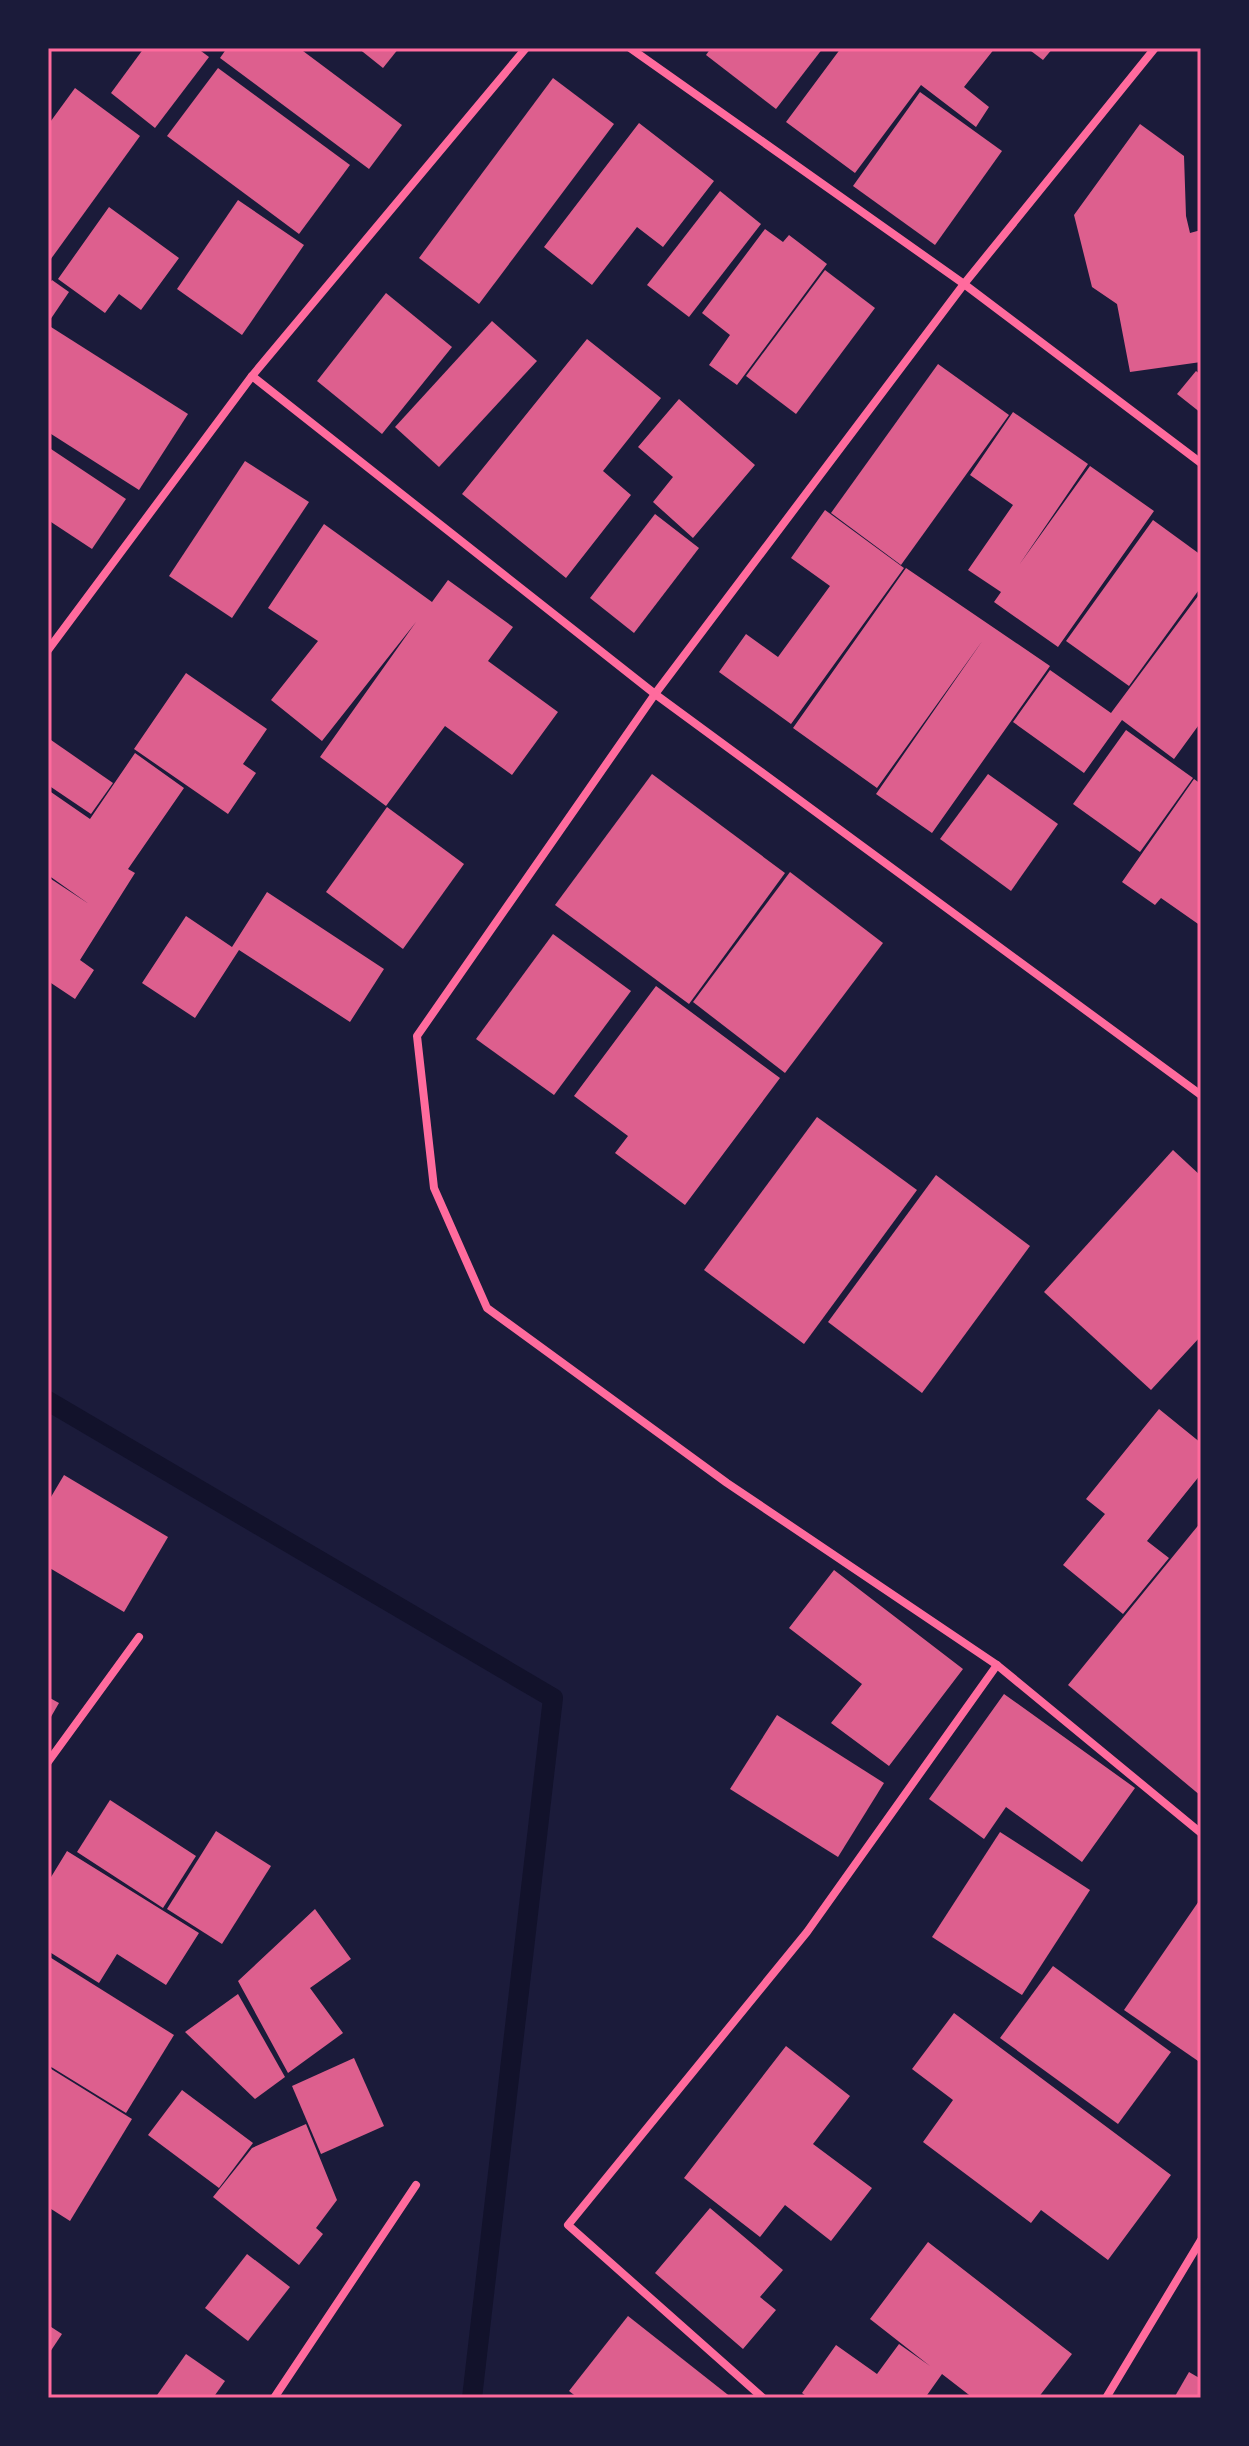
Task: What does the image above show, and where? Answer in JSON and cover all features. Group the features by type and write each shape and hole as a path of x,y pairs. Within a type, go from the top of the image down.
{"street":[{"path":"48,650 252,376 526,48"},
{"path":"630,48 964,284 1201,463"},
{"path":"1155,48 964,284 655,694 417,1036 434,1188 487,1308 727,1483 997,1665 1201,1833"},
{"path":"252,376 655,694 1201,1095"},
{"path":"48,1762 139,1637"},
{"path":"763,2398 568,2225 807,1932 997,1665"},
{"path":"274,2398 416,2185"},
{"path":"1106,2398 1201,2240"}],"building":[{"path":"144,48 197,48 209,57 155,128 111,93"},
{"path":"227,48 299,48 402,125 369,169 220,58"},
{"path":"358,48 399,48 383,68"},
{"path":"711,48 823,48 776,109 706,55"},
{"path":"841,48 995,48 964,87 989,107 976,127 921,85 855,173 786,122"},
{"path":"1027,48 1053,48 1043,60"},
{"path":"218,68 350,165 299,234 167,136"},
{"path":"553,78 614,124 479,304 419,258"},
{"path":"75,88 140,136 48,263 48,125"},
{"path":"920,92 1002,151 935,245 853,186"},
{"path":"639,123 714,181 663,247 637,227 592,285 544,247"},
{"path":"1140,124 1184,156 1186,216 1190,233 1201,230 1201,362 1130,372 1117,304 1092,287 1074,215"},
{"path":"720,191 761,224 689,317 647,285"},
{"path":"238,200 304,245 242,335 177,289"},
{"path":"109,207 179,258 141,310 119,294 105,313 58,279"},
{"path":"765,229 783,242 789,235 827,264 737,385 709,365 730,335 702,313"},
{"path":"825,270 875,308 796,414 746,376"},
{"path":"52,280 69,292 48,323 48,286"},
{"path":"386,293 452,347 382,434 317,381"},
{"path":"492,321 537,361 439,467 395,427"},
{"path":"51,327 188,414 139,490 48,432 48,332"},
{"path":"587,339 661,398 603,471 631,495 566,578 462,494"},
{"path":"938,364 1009,415 901,565 831,513"},
{"path":"1196,371 1201,375 1201,413 1177,394"},
{"path":"679,399 755,465 693,538 653,502 673,477 638,447"},
{"path":"1013,412 1088,464 1019,565 1090,466 1154,511 1058,647 994,602 1001,592 968,570 1013,505 970,475"},
{"path":"48,447 126,499 92,549 48,520"},
{"path":"245,461 309,502 232,618 169,576"},
{"path":"825,510 904,568 791,724 719,672 746,634 778,657 830,586 791,558"},
{"path":"655,514 699,548 634,633 590,598"},
{"path":"1153,520 1201,555 1201,587 1129,686 1066,641"},
{"path":"324,524 432,602 448,580 513,627 488,661 558,712 512,775 445,726 386,806 320,757 416,622 322,741 271,700 318,641 268,608"},
{"path":"906,568 1050,666 932,833 876,794 983,640 877,788 793,728"},
{"path":"1201,592 1201,722 1174,759 1122,720 1084,773 1013,722 1050,670 1111,713"},
{"path":"186,673 267,729 243,764 256,773 228,814 134,749"},
{"path":"1126,730 1193,778 1140,852 1073,804"},
{"path":"51,740 113,783 91,814 48,785"},
{"path":"135,753 184,788 128,869 135,873 80,960 94,970 75,999 48,981 48,877 89,904 48,875 48,790 90,819"},
{"path":"652,774 785,873 689,1004 555,905"},
{"path":"988,774 1058,824 1011,891 940,839"},
{"path":"1194,779 1201,784 1201,926 1161,898 1155,905 1122,882"},
{"path":"387,807 464,864 403,949 326,892"},
{"path":"790,872 883,943 785,1073 693,1002"},
{"path":"267,892 384,969 350,1022 239,950 195,1018 142,983 186,916 232,947"},
{"path":"553,934 631,991 554,1095 476,1039"},
{"path":"656,986 780,1078 685,1205 615,1153 628,1136 574,1096"},
{"path":"817,1117 917,1190 804,1344 704,1270"},
{"path":"1173,1150 1201,1176 1201,1336 1151,1390 1044,1292"},
{"path":"936,1175 1030,1246 922,1393 828,1322"},
{"path":"1159,1409 1201,1443 1201,1474 1147,1541 1169,1558 1123,1614 1063,1565 1105,1514 1086,1499"},
{"path":"64,1475 168,1537 124,1612 48,1567 48,1502"},
{"path":"1201,1522 1201,1796 1068,1685"},
{"path":"834,1570 963,1669 889,1766 831,1723 862,1684 789,1628"},
{"path":"1004,1694 1135,1788 1082,1862 1006,1807 984,1839 929,1799"},
{"path":"48,1697 59,1703 48,1722"},
{"path":"777,1715 884,1783 838,1857 730,1789"},
{"path":"110,1800 196,1856 163,1908 77,1852"},
{"path":"216,1831 271,1866 222,1944 167,1909"},
{"path":"1000,1832 1090,1890 1022,1995 932,1937"},
{"path":"67,1851 199,1933 166,1985 117,1954 99,1983 48,1951 48,1882"},
{"path":"1201,1898 1201,2063 1124,2010"},
{"path":"315,1909 351,1959 310,1988 343,2033 288,2073 238,1981"},
{"path":"48,1956 174,2035 126,2113 48,2065"},
{"path":"1053,1966 1171,2052 1118,2124 1000,2038"},
{"path":"238,1994 285,2077 255,2099 185,2032"},
{"path":"954,2013 1171,2175 1108,2260 1041,2210 1031,2223 923,2142 953,2100 912,2069"},
{"path":"786,2046 850,2096 813,2144 872,2188 831,2241 785,2205 760,2237 684,2178"},
{"path":"354,2058 384,2126 321,2154 292,2086"},
{"path":"48,2067 132,2119 70,2221 48,2207"},
{"path":"182,2090 253,2143 219,2188 148,2135"},
{"path":"306,2124 337,2200 316,2228 323,2234 299,2265 213,2197 252,2148"},
{"path":"710,2208 783,2270 760,2297 776,2310 743,2349 655,2273"},
{"path":"928,2242 1072,2354 1038,2398 973,2398 942,2374 925,2398 809,2398 802,2393 836,2345 877,2374 899,2344 930,2366 870,2319"},
{"path":"247,2254 290,2287 248,2341 205,2308"},
{"path":"628,2316 732,2398 578,2398 569,2391"},
{"path":"48,2325 62,2334 48,2355"},
{"path":"186,2354 225,2381 213,2398 155,2398"},
{"path":"1189,2372 1201,2379 1201,2398 1174,2398"}],"waterway":[{"path":"48,1401 553,1698 472,2398"}]}
